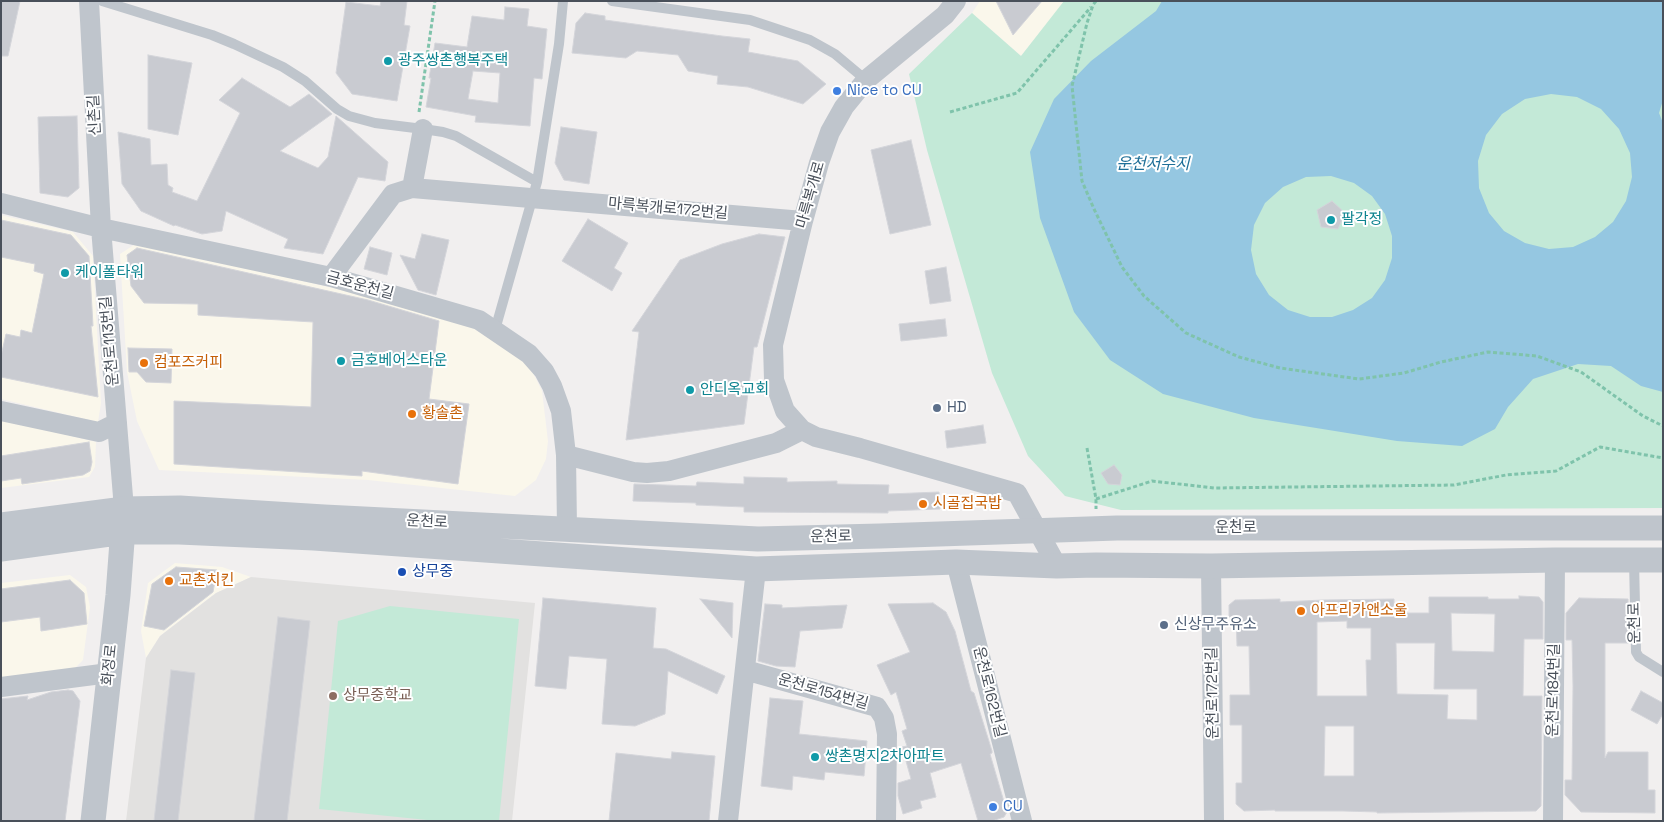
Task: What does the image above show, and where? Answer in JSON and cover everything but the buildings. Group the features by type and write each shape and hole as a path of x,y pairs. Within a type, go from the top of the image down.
{"street":[{"name":"신촌길","path":"89,1 101,228"},
{"name":"마륵복개로","path":"956,1 945,15 866,80 844,107 830,132 803,220 773,345 772,370 780,401 785,411 802,430 816,437 1017,494 1057,566"},
{"path":"331,277 394,194 412,188 420,128"},
{"name":"마륵복개로172번길","path":"412,188 535,190 803,220"},
{"name":"금호운천길","path":"1,203 101,228 331,277 479,320 529,354 544,371 552,386 561,411 566,455 567,528"},
{"name":"운천로113번길","path":"101,228 124,520"},
{"path":"1,411 99,432 117,423"},
{"path":"566,455 633,472 669,471 776,443 802,430"},
{"name":"운천로","path":"1,549 180,508 324,517 758,538 1117,528 1663,528"},
{"name":"운천로","path":"1,525 124,520 179,532 314,538 756,568 956,562 1057,566 1211,566 1663,560"},
{"name":"화정로","path":"93,821 124,520"},
{"name":"운천로184번길","path":"1552,821 1555,560"},
{"name":"운천로162번길","path":"956,562 1022,821"},
{"name":"운천로172번길","path":"1211,566 1214,821"},
{"path":"728,821 756,568"},
{"name":"운천로154번길","path":"745,670 877,707 884,718 887,734 886,821"},
{"path":"1,687 109,673"}],"lane":[{"path":"102,1 212,35 234,44 298,76 337,109 349,116 375,123 420,128 456,136 535,190"},
{"path":"496,330 535,190 559,44 563,1"},
{"path":"612,1 750,20 810,40 835,54 866,80"},
{"name":"운천로","path":"1634,559 1636,652 1639,657 1663,672"}],"path":[{"path":"420,128 435,1"},
{"path":"950,112 1017,93 1096,1"},
{"path":"1093,5 1072,86 1082,181 1122,267 1144,296 1186,333 1239,357 1280,368 1359,379 1404,373 1441,362 1488,352 1537,356 1581,372 1643,416 1663,426"},
{"path":"1096,499 1152,481 1214,488 1454,485 1506,475 1556,471 1600,447 1663,458"}],"shaded area":[{"path":"980,1 1065,1 1021,56 972,13"},
{"path":"1,215 73,232 93,256 101,403 98,422 1,399"},
{"path":"137,243 381,299 475,329 528,363 542,391 548,441 546,459 536,480 515,496 368,480 159,470 137,421 127,372 120,254"},
{"path":"1,419 96,442 95,467 89,477 1,488"},
{"path":"175,563 222,567 251,577 216,593 160,636 146,658 141,631 148,583"},
{"path":"70,575 86,587 90,607 83,660 73,670 1,679 1,583"},
{"name":"상무중학교","path":"251,577 535,603 512,821 126,821 146,658 160,636 216,593"}],"green space":[{"path":"1064,1 1663,1 1663,508 1121,510 1065,496 1028,456 992,373 927,150 909,74 972,13 1021,56"},
{"path":"390,606 519,619 499,821 437,821 319,809 338,621"}],"water":[{"name":"운천저수지","path":"1162,1 1663,1 1663,100 1659,113 1663,123 1663,392 1641,386 1611,366 1578,364 1533,379 1508,407 1495,429 1462,446 1397,441 1254,418 1163,394 1110,360 1074,312 1040,218 1030,152 1054,99 1091,61 1156,11","holes":["1551,94 1577,97 1601,109 1619,129 1630,153 1632,177 1626,201 1613,222 1595,237 1573,247 1549,249 1525,243 1504,231 1489,213 1479,188 1478,161 1486,135 1502,114 1525,99","1331,176 1354,183 1372,196 1385,214 1392,236 1392,258 1385,280 1372,298 1353,310 1332,317 1310,317 1288,310 1269,295 1256,274 1251,250 1254,225 1265,203 1283,187 1306,177"]}],"place":[{"name":"광주쌍촌행복주택","path":"388,61"},
{"name":"Nice to CU","path":"837,91"},
{"name":"팔각정","path":"1331,220"},
{"name":"케이폴타워","path":"65,273"},
{"name":"금호베어스타운","path":"341,361"},
{"name":"컴포즈커피","path":"144,363"},
{"name":"안디옥교회","path":"690,390"},
{"name":"HD","path":"937,408"},
{"name":"황솔촌","path":"412,414"},
{"name":"시골집국밥","path":"923,504"},
{"name":"상무중","path":"402,572"},
{"name":"교촌치킨","path":"169,581"},
{"name":"아프리카앤소울","path":"1301,611"},
{"name":"신상무주유소","path":"1164,625"},
{"name":"상무중학교","path":"333,696"},
{"name":"쌍촌명지2차아파트","path":"815,757"},
{"name":"CU","path":"993,807"}]}
